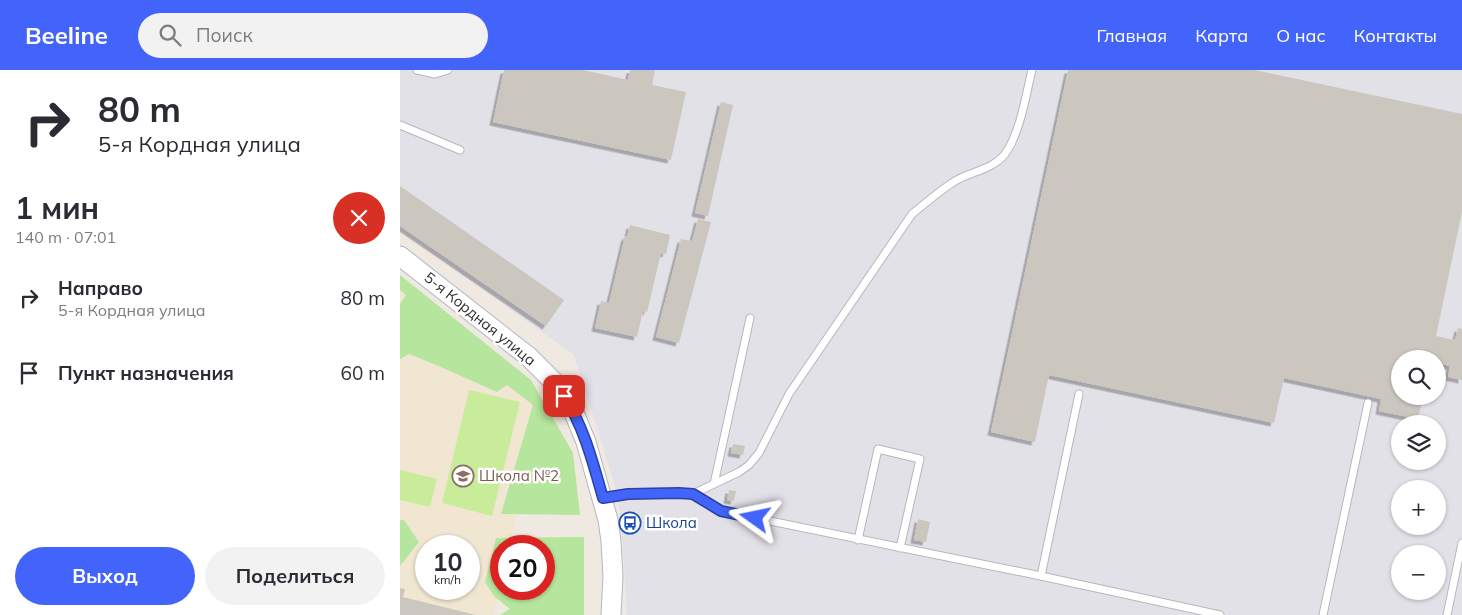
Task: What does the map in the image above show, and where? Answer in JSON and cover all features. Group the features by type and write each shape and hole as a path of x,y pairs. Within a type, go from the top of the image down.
{"main road":[{"name":"5-я Кордная улица","path":"400,256 529,357 556,384 572,408 586,442 603,498 612,541 611,615"}],"lane":[{"path":"417,70 435,74 448,70"},
{"path":"693,494 744,469 759,453 789,394 912,214 932,197 956,181 994,164 1006,153 1017,131 1032,70"},
{"path":"400,125 460,150"},
{"path":"714,484 750,318"},
{"path":"1040,576 1079,394"},
{"path":"1323,615 1368,404"},
{"path":"858,540 878,450 920,459 900,548"},
{"path":"603,498 628,494 693,494 721,511 1220,615"},
{"path":"1447,615 1462,543"}],"shaded area":[{"path":"400,70 1462,70 1462,615 627,615 621,519 615,486 574,355 400,230"},
{"name":"Школа №2","path":"400,283 543,406 512,535 490,535 490,600 496,600 493,615 400,615"}],"green space":[{"path":"400,275 531,380 573,453 580,515 501,514 533,405 507,385 497,392 409,354 400,359 400,304 406,295 400,290"},
{"path":"469,390 520,402 492,516 442,503"},
{"path":"400,470 437,479 430,507 400,500"},
{"path":"400,520 404,520 415,536 415,547 400,566"},
{"path":"555,537 584,537 584,615 500,615 510,609 499,600 555,600"},
{"path":"490,562 490,590 485,582"}],"building":[{"path":"504,70 583,70 628,80 630,70 655,70 652,85 686,92 671,160 493,122"},
{"path":"1068,70 1255,70 1462,114 1462,212 1436,336 1455,340 1458,328 1462,329 1462,380 1448,377 1450,366 1446,365 1446,350 1391,350 1391,405 1421,405 1419,415 1398,415 1379,411 1381,399 1284,378 1274,423 1049,375 1035,442 991,432"},
{"path":"721,102 733,105 708,216 695,213"},
{"path":"400,186 564,300 546,326 400,226"},
{"path":"698,219 711,222 679,343 656,337 681,239 692,241"},
{"path":"630,225 670,235 666,254 661,253 647,312 643,311 637,337 595,328 601,301 609,303 625,236 627,237"},
{"path":"733,444 745,446 743,455 731,453"},
{"path":"729,490 736,491 734,501 727,500"},
{"path":"918,519 930,522 926,542 914,540"},
{"path":"400,588 405,589 403,597 476,615 400,615"}],"place":[{"name":"Школа №2","path":"463,476"},
{"name":"Школа","path":"630,523"}],"route":[{"path":"564,396 572,408 586,442 603,498 628,494 693,494 721,511 755,518"}]}
